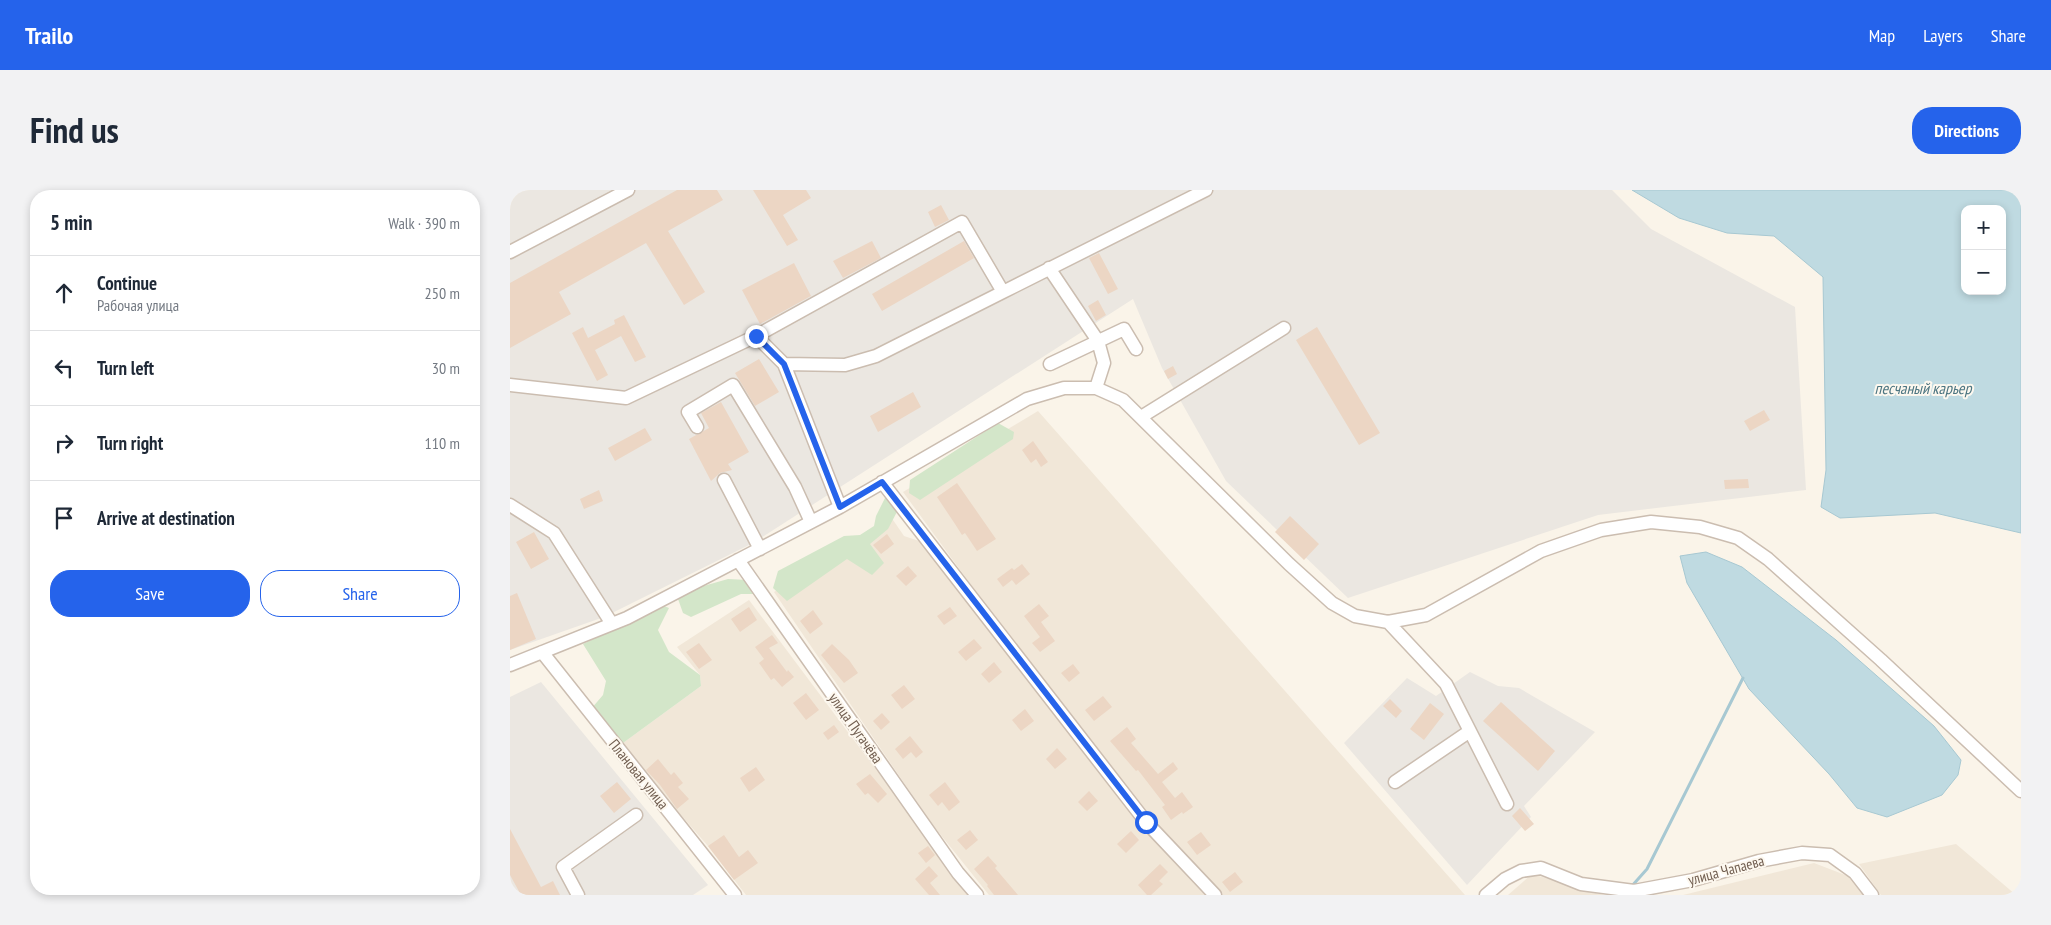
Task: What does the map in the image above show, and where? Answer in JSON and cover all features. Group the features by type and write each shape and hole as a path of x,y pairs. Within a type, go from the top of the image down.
{"street":[{"path":"510,252 628,190"},
{"path":"784,364 845,365 876,356 1206,190"},
{"path":"510,385 626,398 756,336 962,222 1002,292"},
{"path":"1049,268 1098,341 1104,364 1096,388"},
{"path":"1141,417 1284,328"},
{"path":"1050,364 1124,329 1136,349"},
{"path":"756,336 784,364 840,507"},
{"path":"697,427 688,412 733,385 795,487 811,522"},
{"path":"510,665 612,624 760,549 840,507 1027,399 1064,388 1096,388 1124,400 1289,564 1332,603 1355,616 1388,622 1426,615 1541,551 1601,530 1652,522 1709,530 1738,538 1768,558 1881,660 2021,791"},
{"path":"724,480 760,549"},
{"path":"882,482 1146,822 1215,895"},
{"path":"510,505 554,532 612,624"},
{"name":"улица Пугачёва","path":"738,560 958,873 977,895"},
{"path":"1388,622 1446,684 1507,804"},
{"name":"Плановая улица","path":"542,652 735,895"},
{"path":"1395,782 1470,731"},
{"path":"578,895 563,868 636,815"},
{"name":"улица Чапаева","path":"1486,895 1504,879 1521,871 1541,868 1581,884 1634,891 1693,880 1759,861 1802,853 1830,855 1856,873 1872,895"}],"shaded area":[{"path":"510,190 1612,190 1651,229 1795,307 1806,490 1598,515 1348,598 1226,481 1162,368 1133,299 753,543 604,617 510,650"},
{"path":"1038,411 1465,895 1221,895 1148,816 980,597 903,492"},
{"path":"891,517 904,536 922,542 1133,814 1205,895 989,895 932,824 774,592"},
{"path":"749,600 972,895 746,895 708,846 645,774 623,743 701,686 700,675 677,647"},
{"path":"1470,672 1498,686 1519,688 1595,732 1524,806 1531,817 1467,885 1344,743 1407,678 1436,696"},
{"path":"541,682 708,885 693,895 510,895 510,697"},
{"path":"1956,844 2016,895 1881,895 1859,864"},
{"path":"1814,863 1853,878 1864,895 1683,895"},
{"path":"1532,874 1603,895 1508,895"}],"green space":[{"path":"998,423 1014,432 1013,439 920,500 909,493 910,480"},
{"path":"886,496 899,508 888,529 870,544 884,563 872,575 847,559 787,601 773,588 778,571 844,536 860,535 874,526 876,516"},
{"path":"728,579 748,580 759,594 741,594 691,617 683,613 678,599 700,587"},
{"path":"659,604 669,608 658,630 669,652 700,675 701,686 623,743 591,709 603,695 606,681 583,644 642,616"}],"water":[{"name":"песчаный карьер","path":"1632,190 2021,190 2021,533 1935,513 1840,518 1821,507 1826,470 1823,277 1774,236 1727,233 1679,218"},
{"path":"1706,552 1742,567 1836,640 1934,726 1961,760 1958,775 1942,795 1887,817 1857,808 1829,774 1749,689 1687,583 1680,556"}],"building":[{"path":"677,190 717,190 723,200 668,231 705,292 684,305 646,243 559,292 571,314 510,348 510,283"},
{"path":"753,190 806,190 811,198 783,215 798,240 787,246"},
{"path":"941,205 949,220 935,227 928,212"},
{"path":"872,241 881,258 843,278 833,261"},
{"path":"964,241 974,258 882,311 872,294"},
{"path":"1099,253 1118,289 1108,294 1089,258"},
{"path":"794,263 811,296 760,324 742,290"},
{"path":"1098,300 1106,315 1096,321 1088,306"},
{"path":"624,315 646,357 635,362 621,336 595,350 608,375 597,381 572,333 583,327 588,338 615,324 614,320"},
{"path":"1317,327 1380,433 1359,445 1296,340"},
{"path":"759,359 779,392 755,406 735,373"},
{"path":"1173,366 1177,374 1168,379 1164,371"},
{"path":"913,392 921,407 878,432 870,416"},
{"path":"721,402 749,452 728,464 732,470 720,473 711,481 689,439 709,428 701,413"},
{"path":"1764,410 1770,420 1750,431 1744,421"},
{"path":"645,428 652,440 615,461 608,448"},
{"path":"1033,441 1048,462 1041,467 1036,459 1031,463 1022,450"},
{"path":"1748,479 1749,488 1725,489 1724,480"},
{"path":"957,483 996,539 977,551 965,533 962,535 937,497"},
{"path":"599,490 603,501 584,509 580,499"},
{"path":"1290,516 1319,544 1304,560 1275,532"},
{"path":"534,532 549,559 531,569 516,542"},
{"path":"887,534 894,544 881,554 873,545"},
{"path":"1022,564 1030,574 1016,585 1012,580 1003,587 997,579 1012,568 1014,570"},
{"path":"908,566 917,576 906,586 896,576"},
{"path":"517,593 536,639 510,650 510,596"},
{"path":"1039,604 1049,616 1041,622 1055,641 1040,652 1032,643 1040,637 1024,616"},
{"path":"749,607 757,620 740,632 731,619"},
{"path":"950,607 957,616 944,625 937,616"},
{"path":"813,610 823,624 810,634 800,621"},
{"path":"772,635 778,643 769,648 787,672 788,670 794,677 782,687 774,678 771,680 759,663 764,659 755,647"},
{"path":"974,639 982,648 966,661 958,652"},
{"path":"699,643 712,660 699,669 686,652"},
{"path":"832,644 849,660 858,673 844,683 821,655"},
{"path":"994,662 1002,672 989,683 981,674"},
{"path":"1073,664 1080,673 1069,682 1061,673"},
{"path":"904,685 915,699 902,709 891,695"},
{"path":"806,693 819,710 806,720 793,703"},
{"path":"1103,696 1112,707 1094,721 1085,710"},
{"path":"1390,699 1402,711 1396,718 1383,706"},
{"path":"1501,702 1555,751 1538,771 1483,721"},
{"path":"1430,703 1444,714 1424,740 1410,729"},
{"path":"1025,709 1034,721 1021,731 1012,720"},
{"path":"882,713 890,722 881,730 873,721"},
{"path":"834,725 839,732 828,740 823,733"},
{"path":"1127,727 1136,739 1131,743 1158,774 1173,762 1178,769 1162,782 1175,798 1182,792 1193,807 1171,820 1162,807 1165,805 1138,770 1136,771 1110,741"},
{"path":"910,736 923,752 916,758 911,752 903,759 895,749"},
{"path":"1057,748 1067,759 1055,769 1046,759"},
{"path":"658,759 671,775 674,772 683,783 678,787 689,799 677,809 660,785 646,770"},
{"path":"756,767 765,780 749,792 740,778"},
{"path":"870,774 887,794 878,803 868,793 865,795 856,784"},
{"path":"617,782 631,799 614,813 600,796"},
{"path":"945,782 960,802 949,811 942,802 938,806 929,795"},
{"path":"1089,791 1098,801 1087,811 1078,802"},
{"path":"1520,808 1534,824 1525,831 1512,816"},
{"path":"510,829 541,887 553,881 560,895 521,895 510,875"},
{"path":"970,830 978,840 966,850 957,840"},
{"path":"1131,831 1139,840 1126,853 1117,844"},
{"path":"1201,832 1211,845 1197,855 1187,842"},
{"path":"724,835 739,857 748,850 758,863 734,880 708,846"},
{"path":"928,846 935,855 926,863 918,853"},
{"path":"988,856 997,866 995,868 1018,895 994,895 987,886 974,869"},
{"path":"1160,864 1168,872 1159,881 1163,884 1151,895 1147,895 1138,885"},
{"path":"929,866 938,876 930,883 940,895 929,895 915,879"},
{"path":"1235,872 1243,882 1230,892 1222,882"}],"waterway":[{"path":"1631,887 1647,869 1743,678"}],"route":[{"path":"756,336 784,364 840,507 882,482 1146,822"}]}
